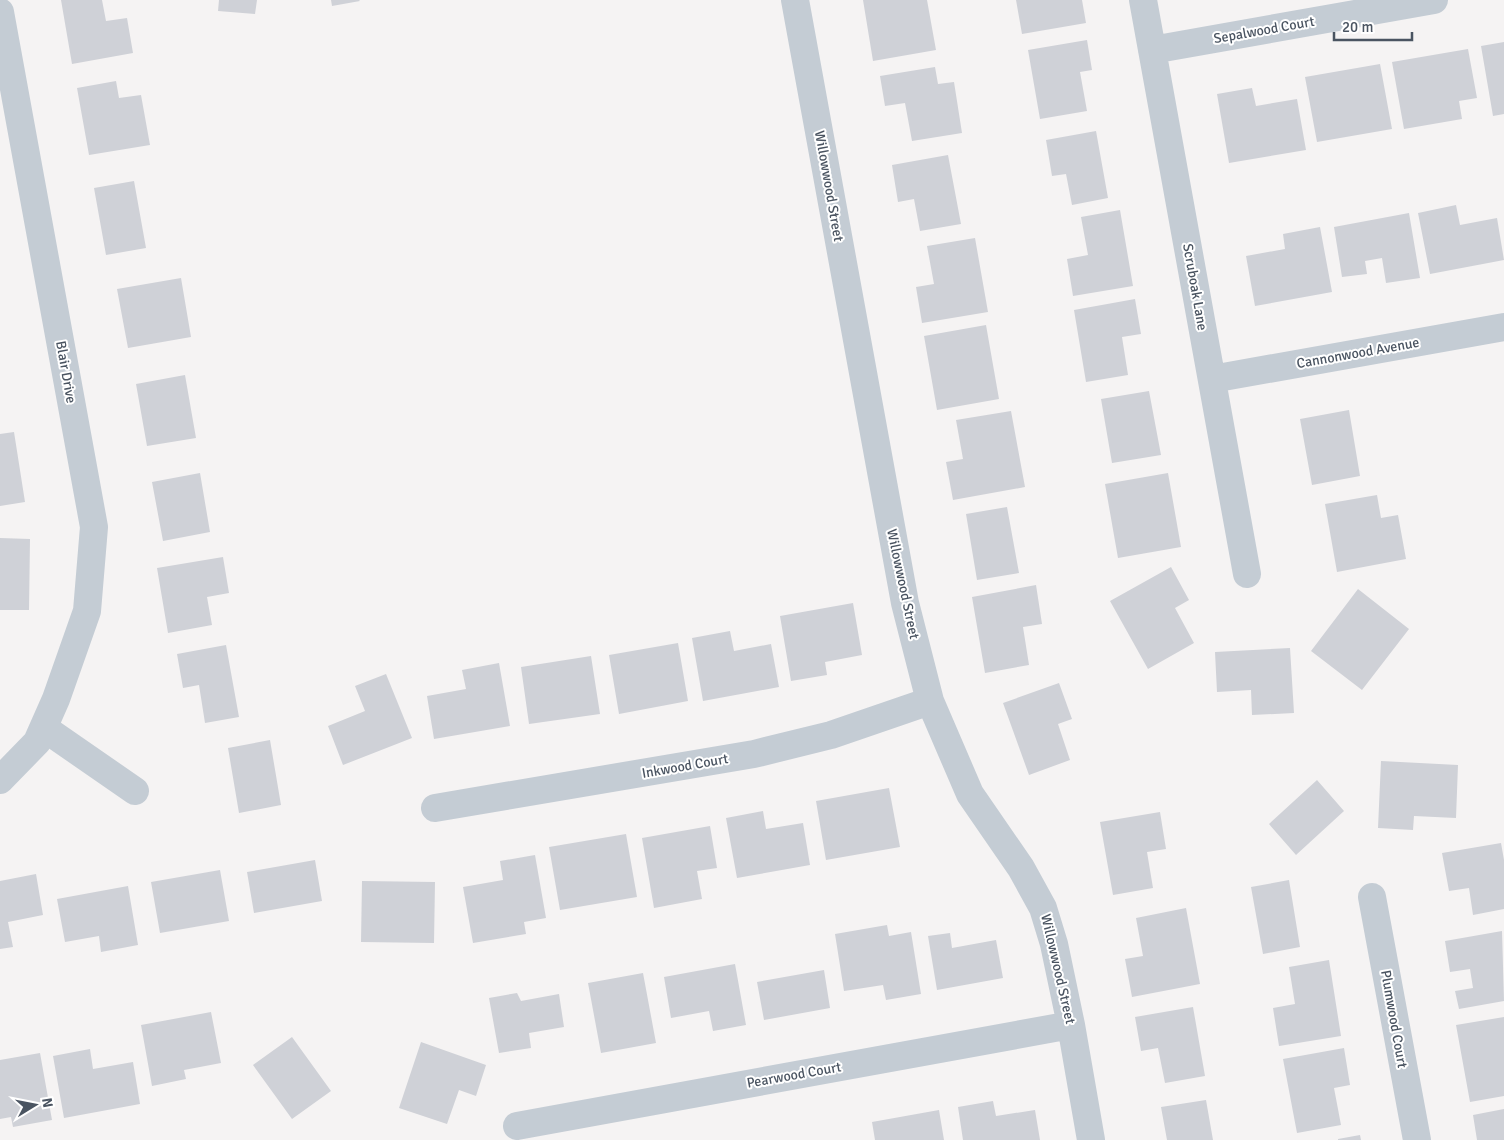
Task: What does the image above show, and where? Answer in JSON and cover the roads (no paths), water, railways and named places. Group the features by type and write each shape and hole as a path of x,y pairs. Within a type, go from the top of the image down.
{"street":[{"name":"Willowwood Street","path":"795,0 905,603 930,701 970,794 1021,868 1043,908 1054,944 1071,1024 1091,1140"},
{"name":"Scruboak Lane","path":"1143,0 1247,574"},
{"name":"Sepalwood Court","path":"1152,50 1434,0"},
{"name":"Blair Drive","path":"0,12 94,527 87,611 44,728 37,742 0,780"},
{"name":"Cannonwood Avenue","path":"1212,379 1504,327"},
{"name":"Inkwood Court","path":"435,808 754,754 831,735 930,701"},
{"path":"44,728 135,791"},
{"name":"Plumwood Court","path":"1372,898 1417,1140"},
{"name":"Pearwood Court","path":"517,1126 1071,1024"}]}
